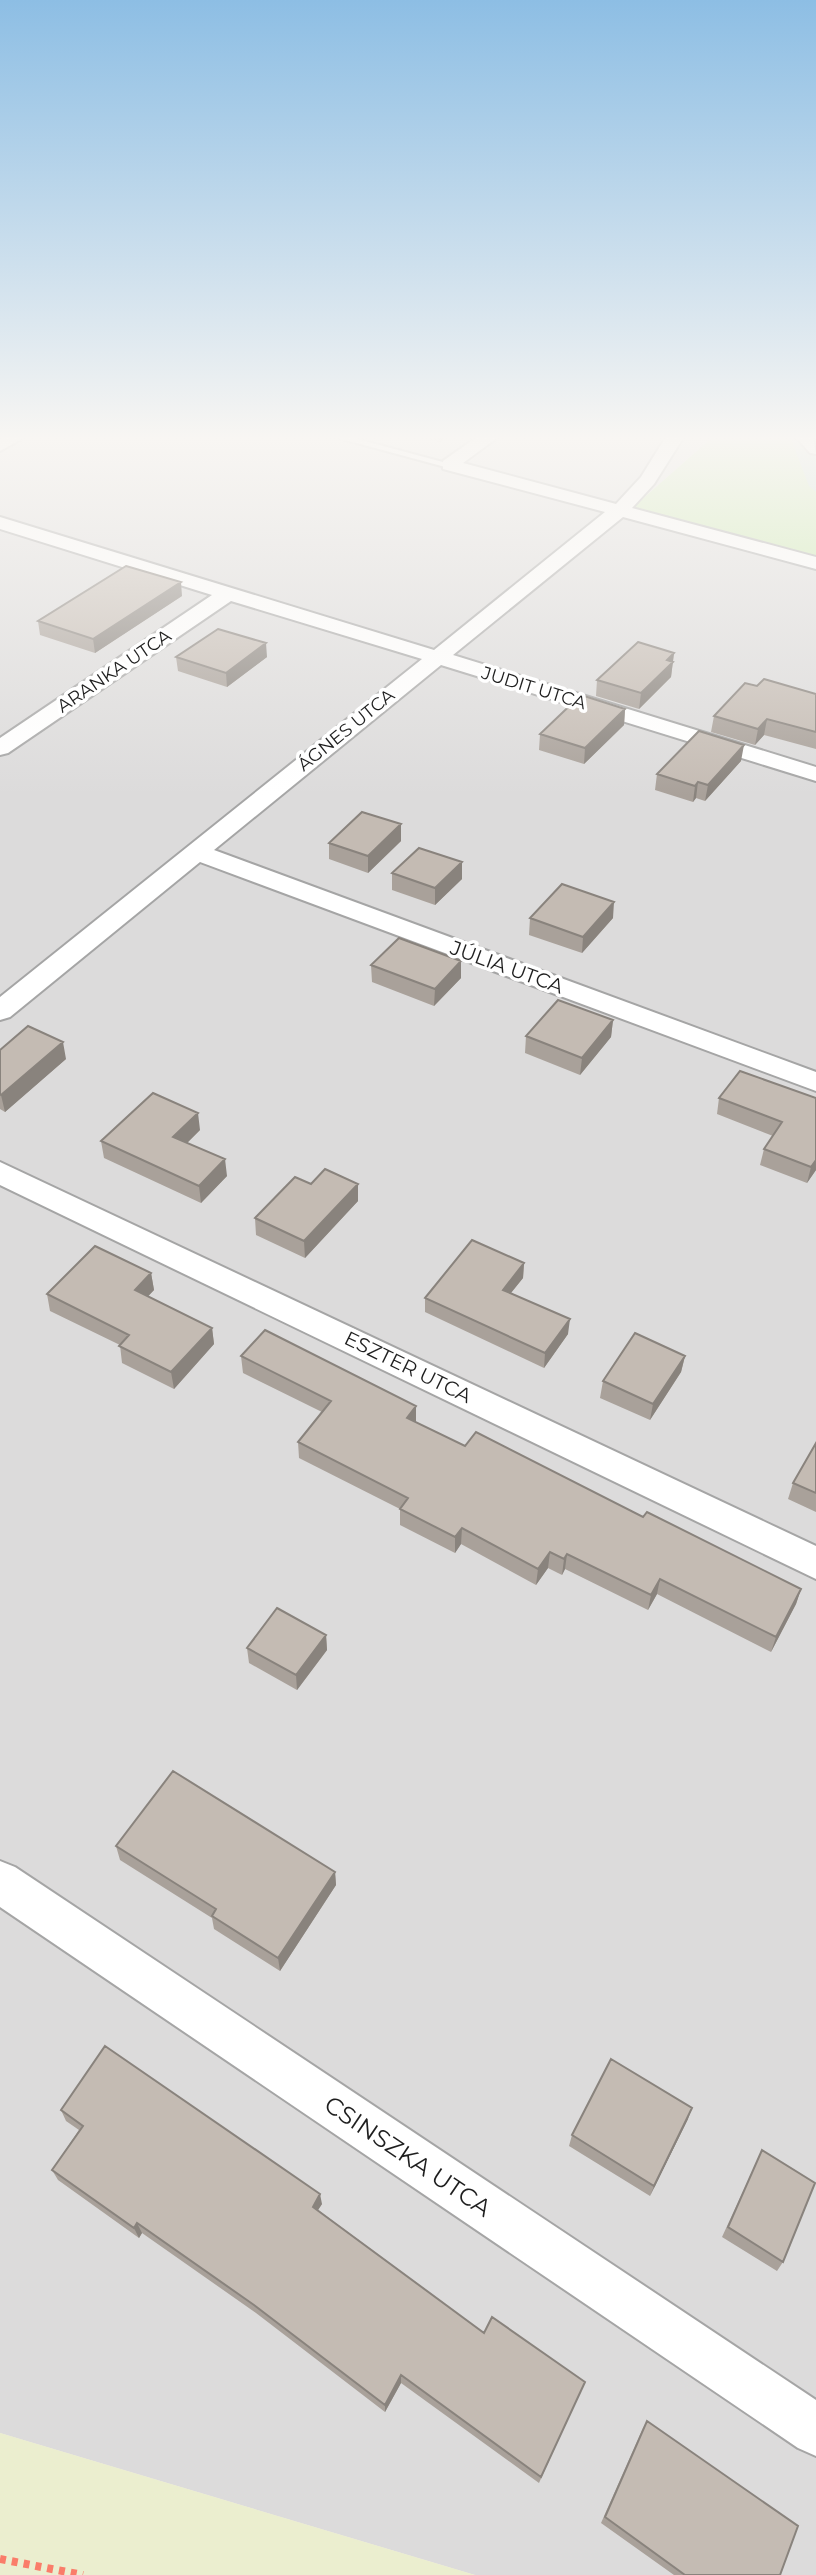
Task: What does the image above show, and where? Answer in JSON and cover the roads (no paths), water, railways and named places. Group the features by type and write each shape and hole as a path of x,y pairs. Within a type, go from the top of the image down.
{"street":[{"name":"JUDIT UTCA","path":"103,555 816,774"},
{"name":"ÁGNES UTCA","path":"6,998 197,852 563,555"},
{"path":"788,555 816,563"},
{"name":"ARANKA UTCA","path":"0,748 227,594"},
{"name":"JÚLIA UTCA","path":"197,852 816,1082"},
{"name":"ESZTER UTCA","path":"0,1172 816,1563"},
{"name":"CSINSZKA UTCA","path":"0,1882 816,2430"}]}
